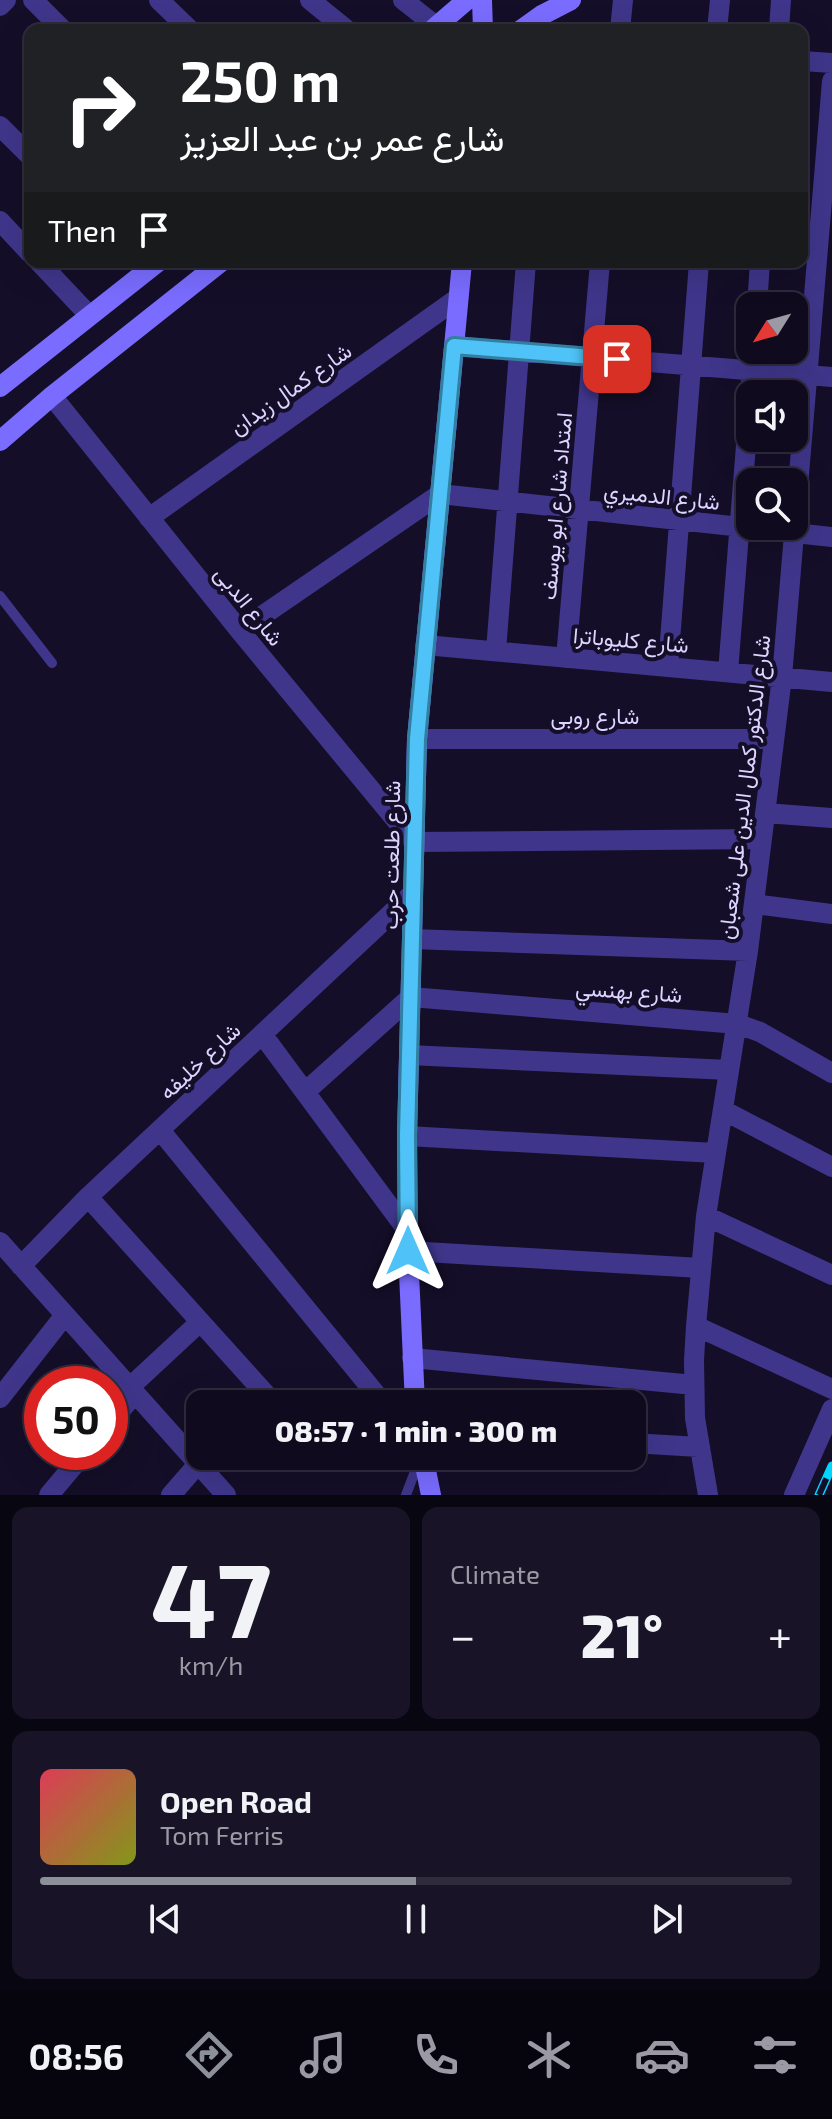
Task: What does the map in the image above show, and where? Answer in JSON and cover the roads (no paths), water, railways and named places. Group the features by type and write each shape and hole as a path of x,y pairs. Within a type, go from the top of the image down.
{"main road":[{"path":"482,0 483,24"},
{"path":"542,23 571,0"},
{"path":"439,24 458,10"},
{"path":"1,386 142,268"},
{"path":"0,441 213,268"},
{"name":"شارع طلعت حرب","path":"414,1390 407,1230 407,1136 417,739 461,268"},
{"path":"425,1470 431,1495"}],"street":[{"path":"0,6 6,0"},
{"path":"33,0 57,24"},
{"path":"159,0 184,24"},
{"path":"310,0 340,24"},
{"path":"403,0 430,24"},
{"path":"621,24 623,0"},
{"path":"718,24 720,0"},
{"path":"779,24 781,0"},
{"path":"808,61 832,63"},
{"name":"شارع الدكتور كمال الدين على شعبان","path":"799,468 807,375 811,222 830,126 832,81"},
{"path":"0,126 24,150"},
{"path":"0,221 24,247"},
{"path":"45,268 89,315"},
{"path":"496,651 526,268"},
{"name":"امتداد شارع ابو يوسف","path":"566,658 599,268"},
{"path":"668,667 699,268"},
{"path":"758,292 760,268"},
{"name":"شارع كمال زيدان","path":"149,518 458,298"},
{"path":"454,346 691,365 736,361"},
{"path":"767,364 807,375 832,377"},
{"name":"شارع الدبى","path":"52,396 414,842"},
{"path":"240,631 440,494"},
{"name":"شارع الدميري","path":"440,494 736,527"},
{"name":"شارع الدميري","path":"808,534 832,537"},
{"path":"728,672 739,540"},
{"name":"شارع الدكتور كمال الدين على شعبان","path":"708,1495 699,1447 694,1385 701,1268 715,1153 738,1024 754,904 782,677 793,540"},
{"name":"شارع كليوباترا","path":"425,645 832,682"},
{"name":"شارع روبى","path":"417,739 774,739"},
{"path":"765,813 832,818"},
{"path":"414,842 762,839"},
{"name":"شارع خليفه","path":"21,1266 88,1197 413,893"},
{"path":"754,904 832,914"},
{"path":"412,939 748,951"},
{"path":"305,1092 411,997"},
{"name":"شارع بهنسي","path":"411,997 738,1024 760,1032 832,1073"},
{"path":"262,1034 407,1230"},
{"path":"409,1055 729,1070"},
{"path":"723,1110 832,1167"},
{"path":"160,1130 373,1390"},
{"path":"407,1136 715,1153"},
{"path":"88,1197 262,1390"},
{"path":"706,1216 832,1275"},
{"path":"0,1242 186,1451"},
{"path":"408,1251 701,1268"},
{"path":"0,1398 65,1315"},
{"path":"128,1396 200,1322"},
{"path":"696,1326 832,1389"},
{"path":"412,1358 694,1385"},
{"path":"794,1495 832,1409"},
{"path":"646,1444 699,1447"},
{"path":"49,1495 70,1470"},
{"path":"171,1495 193,1470"},
{"path":"203,1470 226,1495"}],"lane":[{"path":"0,596 52,663"},
{"path":"406,1495 416,1470"}],"railway":[{"path":"819,1495 832,1466"}]}
